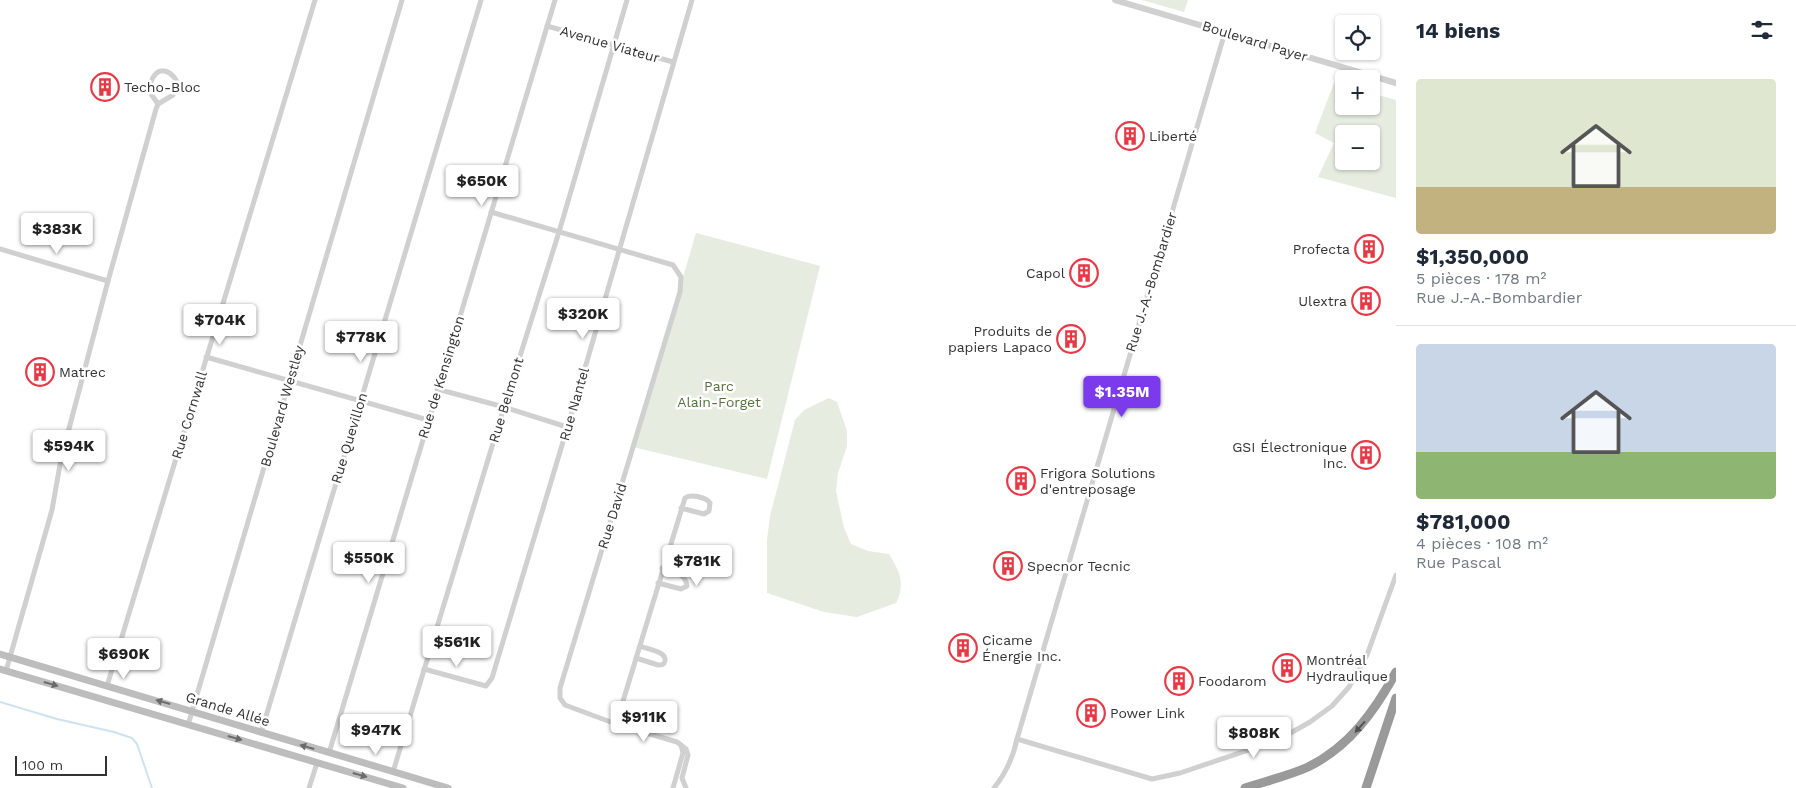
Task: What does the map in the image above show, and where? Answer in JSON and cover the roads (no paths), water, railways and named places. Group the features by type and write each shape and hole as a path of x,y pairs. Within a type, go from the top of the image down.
{"highway":[{"path":"1245,788 1307,767 1325,758 1340,746 1368,717 1396,672"},
{"path":"1366,788 1396,698"}],"main road":[{"name":"Grande Allée","path":"0,654 448,788"},
{"name":"Grande Allée","path":"3,670 403,788"}],"street":[{"name":"Rue Cornwall","path":"107,686 315,0"},
{"name":"Boulevard Westley","path":"188,725 402,0"},
{"name":"Rue Quevillon","path":"261,733 480,0"},
{"name":"Rue de Kensington","path":"329,753 555,0"},
{"name":"Rue Belmont","path":"393,772 559,232 627,0"},
{"name":"Rue Nantel","path":"424,668 486,686 492,678 692,0"},
{"name":"Boulevard Payer","path":"1115,0 1396,84"},
{"name":"Avenue Viateur","path":"547,26 673,62"},
{"name":"Rue J.-A.-Bombardier","path":"994,788 1014,754 1226,32"},
{"path":"3,670 10,657 52,510 58,471 108,280 158,104 172,95 176,80 173,74 165,70 153,76 149,91 158,104"},
{"path":"492,212 618,249"},
{"path":"0,249 108,280"},
{"name":"Rue David","path":"618,249 673,265 681,277 680,292 560,688 560,698 565,705 681,745"},
{"path":"206,356 428,420"},
{"path":"438,389 567,427"},
{"path":"616,724 681,508 687,496 691,495 708,500 710,503 709,511 704,514 681,508"},
{"path":"658,584 681,589 688,586 681,574 662,568"},
{"path":"1017,739 1152,778 1180,773 1278,740 1310,722 1332,706 1349,687 1367,655 1396,575"},
{"path":"636,658 658,666 665,661 662,653 640,646"},
{"path":"673,788 683,753 681,745"},
{"path":"681,745 686,748 688,755 682,776 686,788"},
{"path":"309,788 317,763"}],"waterway":[{"path":"0,702 132,738 137,744 152,788"}],"place":[{"name":"Techo-Bloc","path":"105,87"},
{"name":"Liberté","path":"1130,136"},
{"name":"Profecta","path":"1369,249"},
{"name":"Capol","path":"1084,273"},
{"name":"Ulextra","path":"1366,301"},
{"name":"Produits de papiers Lapaco","path":"1071,339"},
{"name":"Matrec","path":"40,372"},
{"name":"GSI Électronique Inc.","path":"1366,455"},
{"name":"Frigora Solutions d'entreposage","path":"1021,481"},
{"name":"Specnor Tecnic","path":"1008,566"},
{"name":"Cicame Énergie Inc.","path":"963,648"},
{"name":"Montréal Hydraulique","path":"1287,668"},
{"name":"Foodarom","path":"1179,681"},
{"name":"Power Link","path":"1091,713"}],"park label":[{"name":"Parc Alain-Forget","path":"719,394"}]}
